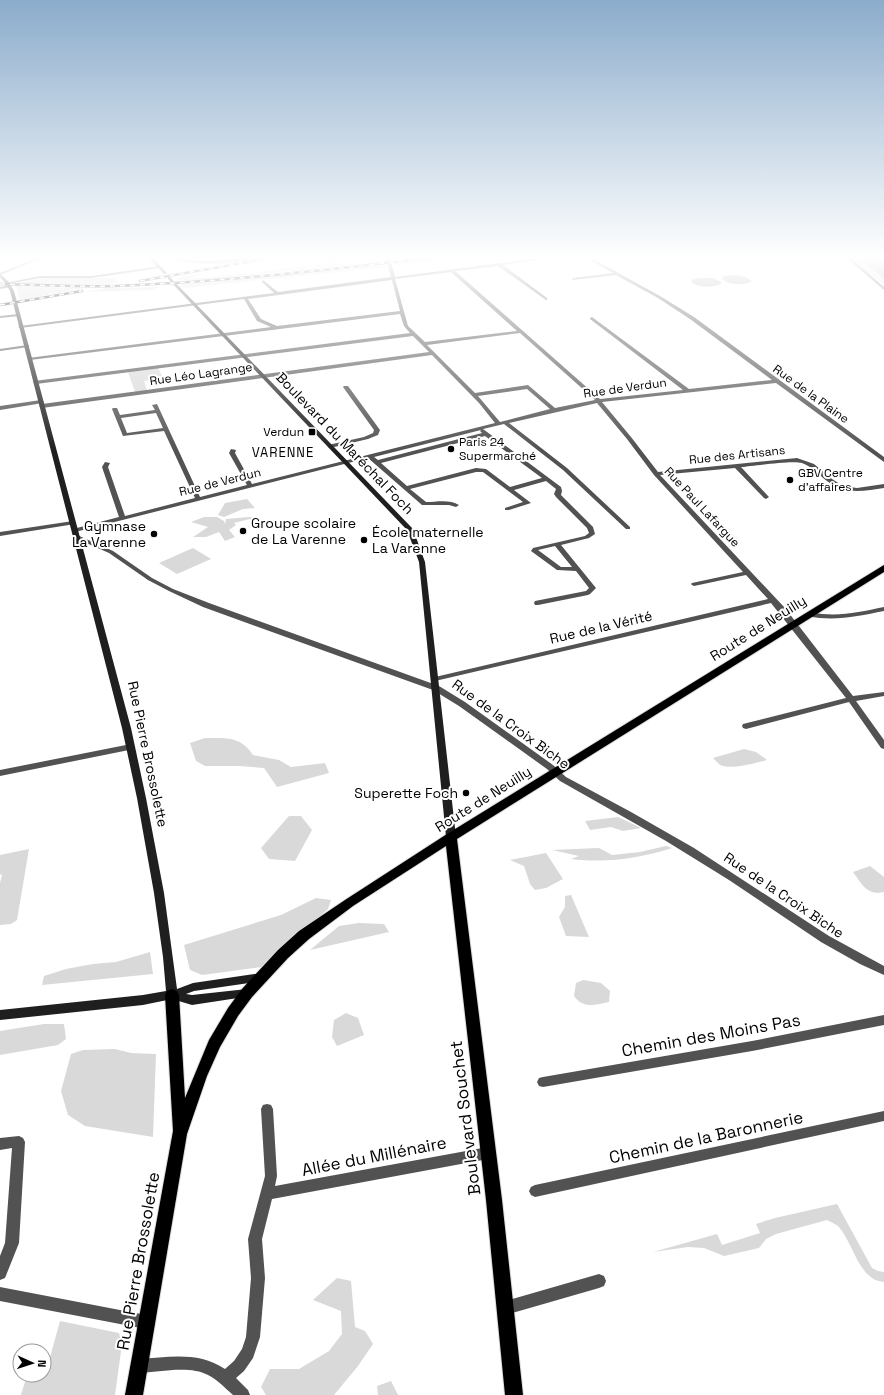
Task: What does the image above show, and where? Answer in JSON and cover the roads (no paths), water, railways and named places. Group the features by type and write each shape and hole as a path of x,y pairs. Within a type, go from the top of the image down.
{"main road":[{"name":"Rue Pierre Brossolette","path":"19,320 112,668 131,747 154,862 170,962 172,995"},
{"name":"Boulevard du Maréchal Foch","path":"210,320 410,529 422,562 436,683 451,837"},
{"name":"Route de Neuilly","path":"179,1134 200,1076 214,1044 233,1012 247,993 304,935 451,837 884,568"},
{"name":"Boulevard Souchet","path":"451,837 488,1153 514,1395"},
{"path":"0,1015 172,995 193,987 262,977"},
{"path":"172,995 192,1000 247,993"},
{"path":"172,995 179,1134"},
{"name":"Rue Pierre Brossolette","path":"134,1395 179,1134"}],"street":[{"path":"20,327 75,320"},
{"path":"259,320 277,328"},
{"path":"30,359 339,320"},
{"path":"404,320 406,326 423,344 434,353 502,423 565,469 628,528"},
{"name":"Rue Paul Lafargue","path":"507,320 597,401 629,438 656,474 773,600 851,699 884,746"},
{"path":"595,320 688,391"},
{"name":"Rue de la Plaine","path":"695,320 884,460"},
{"path":"423,344 520,332"},
{"path":"36,382 414,334"},
{"path":"0,350 27,346"},
{"name":"Rue Léo Lagrange","path":"0,408 263,376 434,353"},
{"name":"Rue de Verdun","path":"0,534 75,530 554,410 597,401 776,381"},
{"path":"330,446 366,438 376,434 377,430 346,387"},
{"path":"474,395 528,388 554,410"},
{"path":"118,417 157,408 198,499"},
{"path":"115,409 125,436 166,429"},
{"path":"479,429 559,488 559,491 556,494 590,527 592,534 587,538 535,549 534,552 559,569 577,569"},
{"path":"129,442 132,434"},
{"path":"377,462 486,434"},
{"path":"233,450 232,453 250,486"},
{"path":"369,456 424,504 450,503 456,505"},
{"name":"Rue des Artisans","path":"656,474 796,460 815,466 840,486 853,489 884,486"},
{"path":"108,463 105,467 123,518"},
{"path":"736,466 766,497"},
{"path":"406,488 476,470 484,470 528,503 507,509"},
{"path":"509,489 546,479"},
{"name":"Rue de la Croix Biche","path":"75,530 111,552 150,579 206,605 436,683 462,704 557,772 563,779 663,834 703,858 844,952 884,971"},
{"path":"538,603 591,591 593,588 557,544"},
{"path":"694,584 748,573"},
{"name":"Rue de la Vérité","path":"436,683 773,600"},
{"path":"811,614 820,617 830,617 884,609"},
{"path":"746,726 851,699 884,694"},
{"path":"0,773 131,747"},
{"name":"Chemin des Moins Pas","path":"543,1082 744,1047 884,1020"},
{"path":"226,1378 239,1366 248,1353 253,1337 258,1278 255,1239 271,1176 267,1109"},
{"name":"Chemin de la Baronnerie","path":"535,1190 884,1116"},
{"path":"0,1144 19,1142 12,1243 0,1273"},
{"name":"Allée du Millénaire","path":"267,1194 488,1153"},
{"path":"505,1308 599,1281"},
{"path":"0,1294 146,1322"},
{"path":"139,1366 189,1363 198,1364 210,1368 226,1378 243,1395"}],"place":[{"name":"Verdun","path":"312,432"},
{"name":"Paris 24 Supermarché","path":"451,449"},
{"name":"GBV Centre d'affaires","path":"790,480"},
{"name":"Groupe scolaire de La Varenne","path":"243,531"},
{"name":"Gymnase La Varenne","path":"154,534"},
{"name":"École maternelle La Varenne","path":"364,540"},
{"name":"Superette Foch","path":"466,793"}],"district":[{"name":"VARENNE","path":"283,452"}]}
